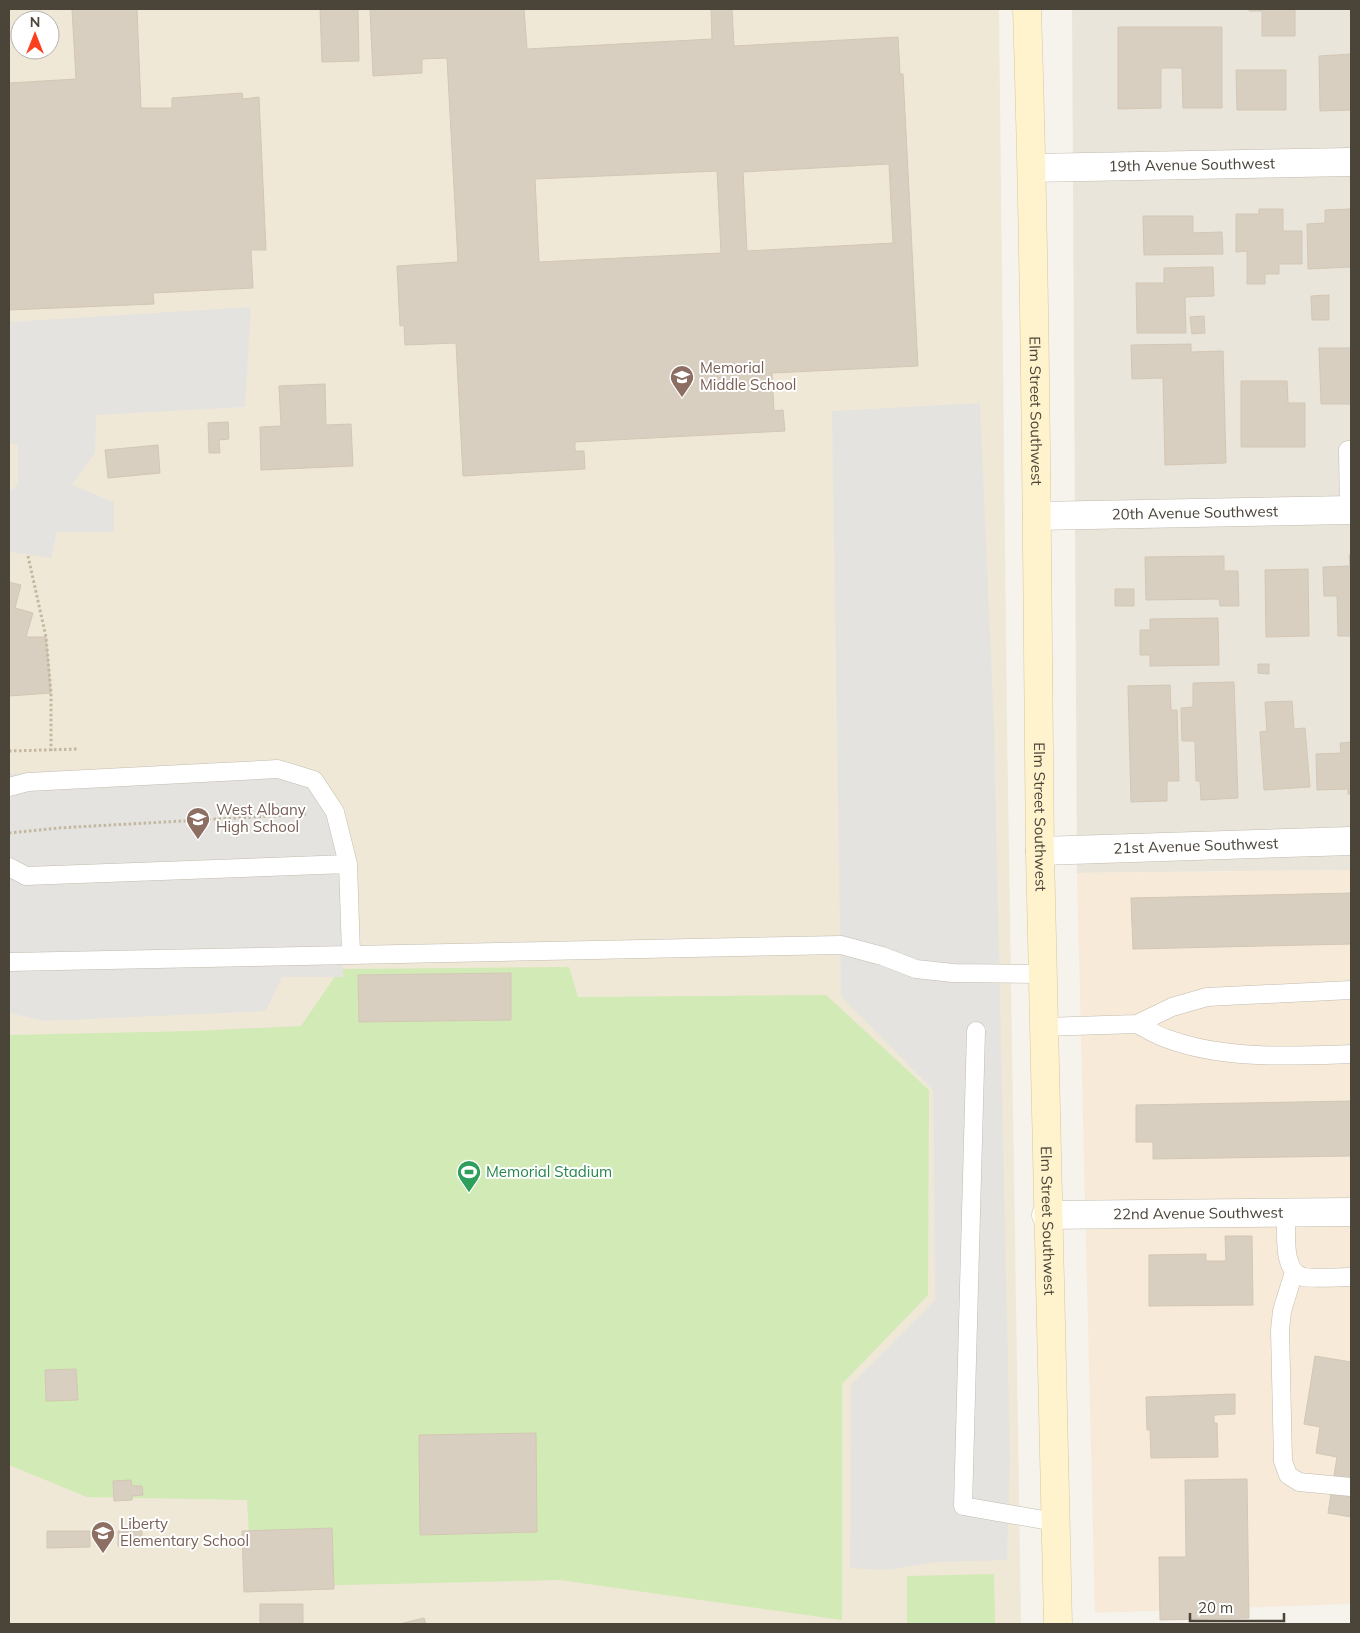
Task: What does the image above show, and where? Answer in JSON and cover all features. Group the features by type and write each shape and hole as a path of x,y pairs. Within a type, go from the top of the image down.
{"street":[{"name":"Elm Street Southwest","path":"1027,9 1032,168 1046,1215 1058,1624"},
{"name":"19th Avenue Southwest","path":"1032,168 1351,162"},
{"name":"20th Avenue Southwest","path":"1037,516 1350,510"},
{"name":"21st Avenue Southwest","path":"1040,851 1351,841"},
{"name":"22nd Avenue Southwest","path":"1046,1215 1351,1212"}],"lane":[{"path":"1350,510 1348,450 1351,450"},
{"path":"9,787 28,782 278,769 314,780 335,812 348,864 351,954"},
{"path":"9,867 26,876 348,864"},
{"path":"9,961 841,945 882,956 916,969 953,973 1042,974"},
{"path":"1043,1028 1137,1024 1172,1007 1207,997 1351,990"},
{"path":"1137,1024 1168,1040 1214,1051 1286,1057 1351,1054"},
{"path":"976,1031 963,1506 1055,1522"},
{"path":"1286,1212 1287,1260 1294,1272 1304,1277 1351,1277"},
{"path":"1294,1272 1285,1297 1280,1330 1283,1461 1288,1475 1299,1482 1351,1487"}],"path":[{"path":"28,556 46,638 51,693 51,751"},
{"path":"9,751 77,749"},
{"path":"9,833 58,828 335,812"}],"shaded area":[{"name":"West Albany High School","path":"9,9 999,9 1007,725 1021,1624 9,1624"},
{"path":"1072,9 1351,9 1351,870 1077,873"},
{"path":"251,307 245,407 96,415 95,453 72,485 114,502 114,532 57,532 51,558 9,552 9,492 18,484 18,445 9,443 9,322"},
{"path":"980,403 994,726 1010,1457 1007,1560 937,1562 886,1570 850,1568 851,1384 935,1300 933,1090 841,996 832,411"},
{"path":"281,760 311,774 340,829 343,977 282,977 266,1011 45,1021 9,1013 9,774"},
{"path":"1351,870 1351,1604 1095,1613 1077,873"}],"green space":[{"name":"Memorial Stadium","path":"569,967 578,997 826,995 929,1090 928,1295 842,1384 842,1620 560,1580 252,1587 247,1500 87,1497 9,1465 9,1035 195,1031 301,1026 340,969"},
{"path":"994,1574 995,1624 907,1624 907,1576"}],"building":[{"path":"72,9 137,9 141,108 172,108 172,98 242,93 243,99 259,97 266,250 251,250 253,288 153,293 154,304 9,310 9,83 76,79"},
{"path":"320,9 358,9 359,61 322,62"},
{"path":"370,9 524,9 527,49 712,39 711,9 732,9 734,46 898,37 900,74 903,74 918,366 772,373 774,411 783,410 785,431 575,442 575,451 584,451 585,469 463,476 456,343 405,345 404,325 400,326 397,266 458,262 447,58 422,59 422,73 373,76","holes":["889,164 893,243 747,251 743,172","717,171 721,253 539,262 535,179"]},
{"path":"1249,9 1295,9 1295,36 1262,36 1262,11 1249,11"},
{"path":"1118,27 1222,27 1222,108 1183,108 1182,68 1161,68 1161,108 1118,109"},
{"path":"1351,54 1351,110 1320,111 1319,56"},
{"path":"1236,70 1286,70 1286,110 1237,110"},
{"path":"1259,209 1283,209 1283,231 1302,231 1302,264 1279,264 1279,274 1265,274 1265,284 1247,284 1247,251 1236,252 1236,214 1259,214"},
{"path":"1351,209 1351,267 1308,269 1307,224 1325,223 1325,210"},
{"path":"1143,216 1193,216 1193,233 1222,232 1223,254 1144,255"},
{"path":"1213,267 1214,296 1185,297 1186,333 1137,333 1136,283 1164,283 1164,268"},
{"path":"1329,295 1329,320 1312,320 1311,296"},
{"path":"1204,316 1205,333 1192,334 1190,317"},
{"path":"1191,344 1191,352 1223,351 1226,463 1165,465 1163,378 1132,379 1131,345"},
{"path":"1319,348 1351,348 1351,404 1321,404"},
{"path":"1241,381 1287,381 1288,403 1305,403 1305,447 1241,447"},
{"path":"325,384 326,425 351,424 353,466 261,470 260,427 281,426 279,386"},
{"path":"228,422 229,439 219,440 220,453 209,453 208,423"},
{"path":"158,445 160,473 108,478 105,450"},
{"path":"1349,555 1351,555 1351,636 1338,636 1337,596 1324,596 1323,567 1350,566"},
{"path":"1224,556 1224,571 1238,571 1239,606 1220,606 1219,599 1146,600 1145,557"},
{"path":"1308,569 1309,636 1266,637 1265,570"},
{"path":"9,582 21,585 15,608 33,613 26,637 46,637 51,693 9,696"},
{"path":"1115,589 1134,589 1134,606 1115,606"},
{"path":"1218,618 1219,665 1150,666 1150,655 1140,655 1140,630 1150,630 1150,619"},
{"path":"1258,664 1269,664 1269,674 1258,673"},
{"path":"1234,682 1238,798 1201,800 1200,781 1196,781 1195,741 1182,741 1181,708 1193,707 1193,683"},
{"path":"1170,685 1171,710 1177,710 1179,781 1167,781 1167,801 1131,802 1128,686"},
{"path":"1292,701 1294,729 1305,728 1310,787 1264,790 1260,732 1267,731 1265,702"},
{"path":"1351,742 1351,794 1348,794 1348,789 1317,790 1316,754 1341,753 1340,743"},
{"path":"1351,893 1351,944 1133,949 1131,898"},
{"path":"511,973 511,1020 359,1022 358,975"},
{"path":"1351,1101 1351,1156 1153,1159 1153,1142 1136,1142 1136,1105"},
{"path":"1225,1236 1252,1236 1253,1305 1149,1306 1149,1255 1206,1254 1206,1261 1226,1261"},
{"path":"1315,1356 1351,1362 1351,1517 1328,1513 1337,1457 1316,1453 1320,1427 1304,1424"},
{"path":"76,1369 78,1400 46,1401 45,1370"},
{"path":"1235,1394 1235,1414 1214,1415 1214,1423 1217,1423 1218,1457 1151,1458 1150,1430 1147,1430 1146,1397"},
{"path":"536,1433 537,1532 420,1535 419,1435"},
{"path":"1247,1479 1249,1618 1160,1620 1159,1557 1186,1557 1185,1480"},
{"path":"131,1480 132,1486 142,1486 143,1495 132,1496 132,1500 114,1501 113,1481"},
{"path":"332,1528 334,1589 244,1592 242,1531"},
{"path":"47,1531 90,1531 90,1547 47,1548"},
{"path":"118,1531 142,1531 142,1546 118,1546"},
{"path":"260,1604 303,1604 303,1624 260,1624"},
{"path":"424,1618 426,1624 399,1624"}],"place":[{"name":"Memorial Middle School","path":"682,398"},
{"name":"West Albany High School","path":"198,840"},
{"name":"Memorial Stadium","path":"469,1193"},
{"name":"Liberty Elementary School","path":"103,1554"}]}
